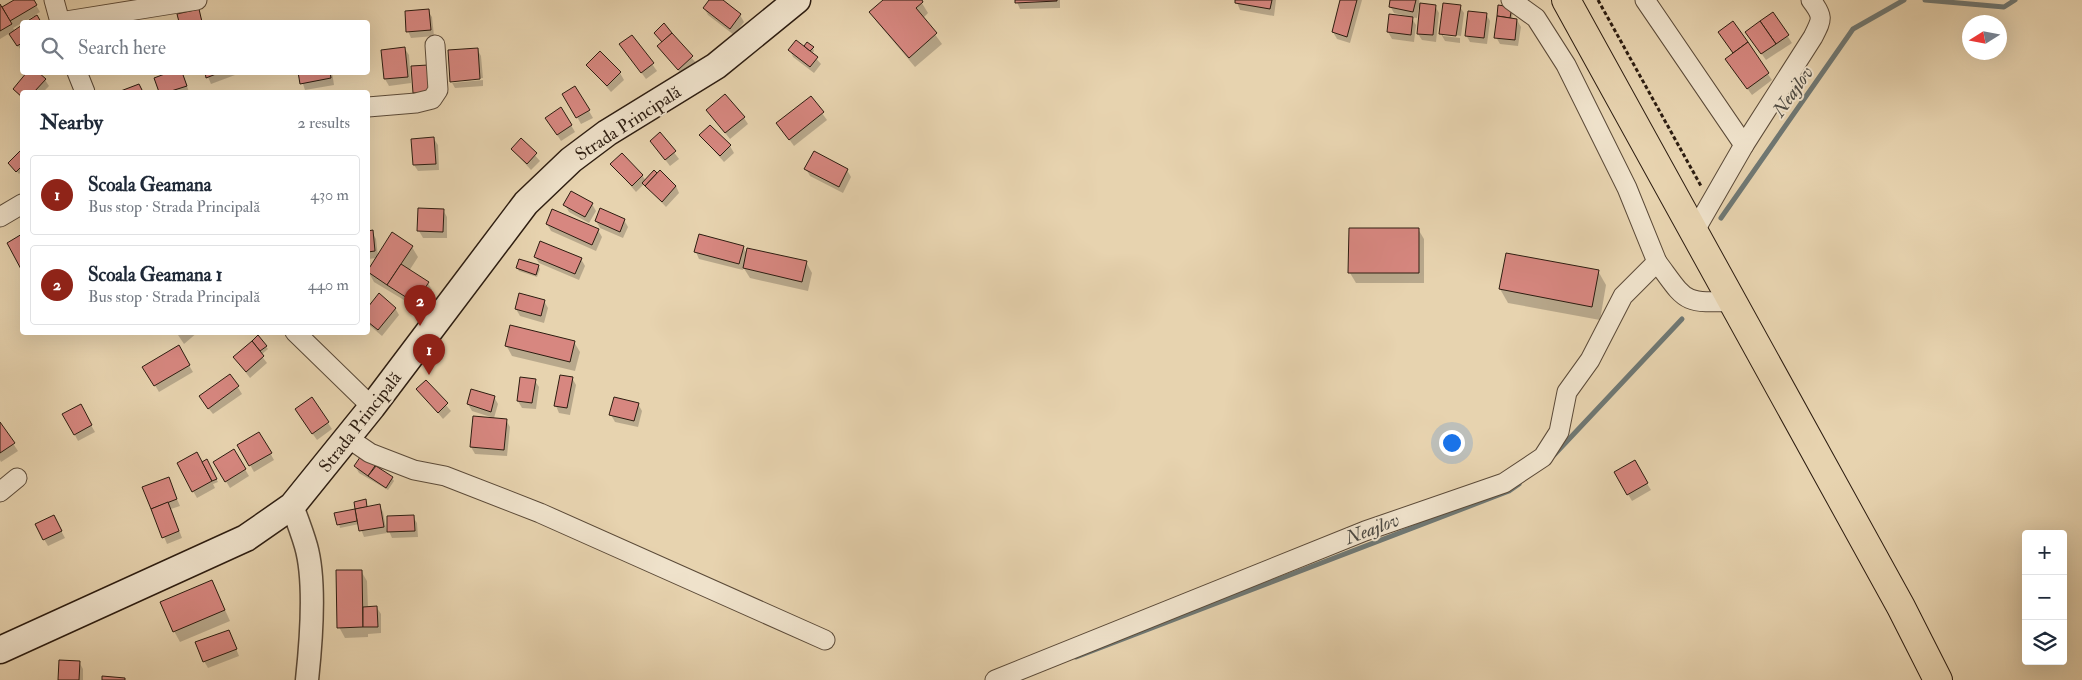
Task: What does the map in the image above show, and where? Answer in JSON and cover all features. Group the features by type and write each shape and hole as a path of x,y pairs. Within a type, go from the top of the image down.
{"main road":[{"name":"Strada Principală","path":"0,650 246,538 292,506 372,407 526,203 571,160 607,133 716,66 797,0"},
{"path":"1566,0 1901,607 1938,680"}],"street":[{"path":"54,0 59,20"},
{"path":"72,20 197,0"},
{"path":"1511,0 1536,18 1566,65 1627,188 1657,262 1683,296 1700,303 1732,301"},
{"path":"1645,0 1744,145"},
{"path":"1694,232 1744,145 1821,22 1821,13 1812,0"},
{"path":"370,107 416,104 432,99 438,90 435,45"},
{"path":"78,75 84,90"},
{"path":"0,217 20,205"},
{"path":"994,680 1365,531 1504,483 1542,458 1559,432 1567,392 1590,360 1623,296 1657,262"},
{"path":"298,335 372,407"},
{"path":"348,438 370,453 414,470 445,476 540,513 825,640"},
{"path":"0,492 17,478"},
{"path":"292,506 307,547 311,584 307,680"}],"path":[{"path":"1598,0 1710,204"}],"building":[{"path":"14,0 34,0 37,5 10,21 2,7"},
{"path":"709,0 723,0 741,14 730,29 703,8"},
{"path":"883,0 922,0 923,2 916,8 937,33 909,58 869,12"},
{"path":"1015,0 1057,0 1057,1 1015,3"},
{"path":"1235,0 1272,0 1270,9 1235,3"},
{"path":"1340,0 1357,0 1347,37 1332,32"},
{"path":"1390,0 1416,0 1413,12 1389,7"},
{"path":"1420,3 1436,5 1433,35 1417,34"},
{"path":"1443,3 1461,5 1456,36 1439,34"},
{"path":"0,4 12,24 0,31"},
{"path":"1498,5 1512,7 1510,18 1497,16"},
{"path":"199,9 202,20 178,20 177,14"},
{"path":"429,9 431,30 406,32 405,11"},
{"path":"1468,11 1487,13 1484,38 1465,36"},
{"path":"1773,12 1789,35 1776,44 1760,21"},
{"path":"1389,14 1413,17 1411,35 1387,32"},
{"path":"37,15 40,20 29,20"},
{"path":"1497,16 1517,19 1515,40 1494,38"},
{"path":"1733,21 1748,42 1733,53 1718,32"},
{"path":"1760,21 1776,44 1761,54 1745,32"},
{"path":"664,23 672,33 662,42 654,33"},
{"path":"20,26 20,44 17,46 9,34"},
{"path":"672,33 693,56 678,70 657,46"},
{"path":"632,35 654,63 641,73 619,44"},
{"path":"796,40 818,57 810,67 788,50"},
{"path":"807,42 814,47 810,51 804,46"},
{"path":"1748,42 1769,73 1747,89 1725,59"},
{"path":"405,47 408,77 384,79 381,50"},
{"path":"478,48 480,79 450,82 448,50"},
{"path":"600,51 621,72 607,86 586,65"},
{"path":"428,65 430,92 413,93 411,66"},
{"path":"25,75 41,75 46,79 36,90 20,90 20,95 13,89"},
{"path":"162,75 183,75 187,86 174,90 158,90 154,78"},
{"path":"298,75 330,75 331,78 300,84"},
{"path":"139,84 142,90 123,90"},
{"path":"575,86 590,110 576,118 562,94"},
{"path":"725,94 745,117 725,133 706,110"},
{"path":"811,96 824,112 789,140 776,123"},
{"path":"561,107 572,125 557,135 545,118"},
{"path":"710,125 731,145 720,156 699,135"},
{"path":"660,132 676,151 665,160 650,141"},
{"path":"434,137 436,164 413,165 411,139"},
{"path":"521,138 537,153 527,164 511,149"},
{"path":"20,151 20,168 16,172 8,163"},
{"path":"814,151 848,169 839,187 804,169"},
{"path":"622,153 643,175 632,186 610,164"},
{"path":"654,170 657,173 645,186 642,183"},
{"path":"660,170 676,186 662,202 645,186"},
{"path":"571,191 593,203 585,217 563,205"},
{"path":"418,208 444,209 443,232 417,231"},
{"path":"600,208 625,219 620,232 595,221"},
{"path":"552,209 599,229 592,245 546,224"},
{"path":"1349,228 1419,228 1419,273 1348,273"},
{"path":"373,230 375,251 370,252 370,231"},
{"path":"392,232 413,246 387,285 370,273 370,267"},
{"path":"699,234 744,246 739,264 694,252"},
{"path":"20,235 20,267 7,243"},
{"path":"540,241 582,258 575,274 534,257"},
{"path":"747,248 807,261 802,282 743,268"},
{"path":"1506,253 1599,270 1592,307 1499,289"},
{"path":"519,259 539,265 536,275 516,268"},
{"path":"401,264 429,282 415,303 387,285"},
{"path":"379,293 396,308 378,330 370,324 370,304"},
{"path":"519,293 545,300 541,316 515,309"},
{"path":"510,325 575,341 570,362 505,346"},
{"path":"258,335 267,346 260,351 252,341"},
{"path":"252,341 264,356 246,372 233,357"},
{"path":"179,345 190,365 154,386 142,367"},
{"path":"230,374 239,386 208,409 199,396"},
{"path":"560,375 573,377 567,408 554,406"},
{"path":"520,377 536,379 532,403 517,401"},
{"path":"426,380 448,403 438,413 416,389"},
{"path":"471,389 495,396 491,412 467,404"},
{"path":"312,397 329,422 312,434 295,409"},
{"path":"614,397 639,403 634,421 609,415"},
{"path":"81,404 92,425 74,435 62,414"},
{"path":"473,416 507,419 504,450 470,447"},
{"path":"0,422 15,443 0,453"},
{"path":"259,432 272,453 249,466 237,445"},
{"path":"234,449 246,469 225,482 213,462"},
{"path":"365,450 379,460 368,476 354,466"},
{"path":"197,452 212,481 192,492 177,463"},
{"path":"207,459 217,479 212,481 202,462"},
{"path":"1635,460 1648,483 1627,495 1614,472"},
{"path":"376,466 393,477 386,488 368,476"},
{"path":"169,477 177,499 151,509 142,487"},
{"path":"366,499 367,507 355,509 354,502"},
{"path":"168,502 179,531 162,538 151,509"},
{"path":"380,504 384,527 359,531 355,509"},
{"path":"355,509 357,521 337,525 334,513"},
{"path":"54,515 62,531 43,540 35,524"},
{"path":"414,515 415,531 387,532 387,516"},
{"path":"336,570 362,570 363,627 337,628"},
{"path":"212,580 225,610 173,632 160,602"},
{"path":"377,606 378,627 363,627 363,607"},
{"path":"229,630 237,649 203,662 195,642"},
{"path":"59,660 80,661 79,680 58,680"},
{"path":"102,676 125,678 125,680 102,680"}],"waterway":[{"name":"Neajlov","path":"1721,218 1853,29 1904,0"},
{"name":"Neajlov","path":"1925,0 2004,7 2015,0"},
{"name":"Neajlov","path":"1554,455 1682,319"},
{"name":"Neajlov","path":"1076,657 1509,491 1519,484"}],"place":[{"name":"Scoala Geamana 1","path":"420,326"},
{"name":"Scoala Geamana","path":"429,375"}]}
